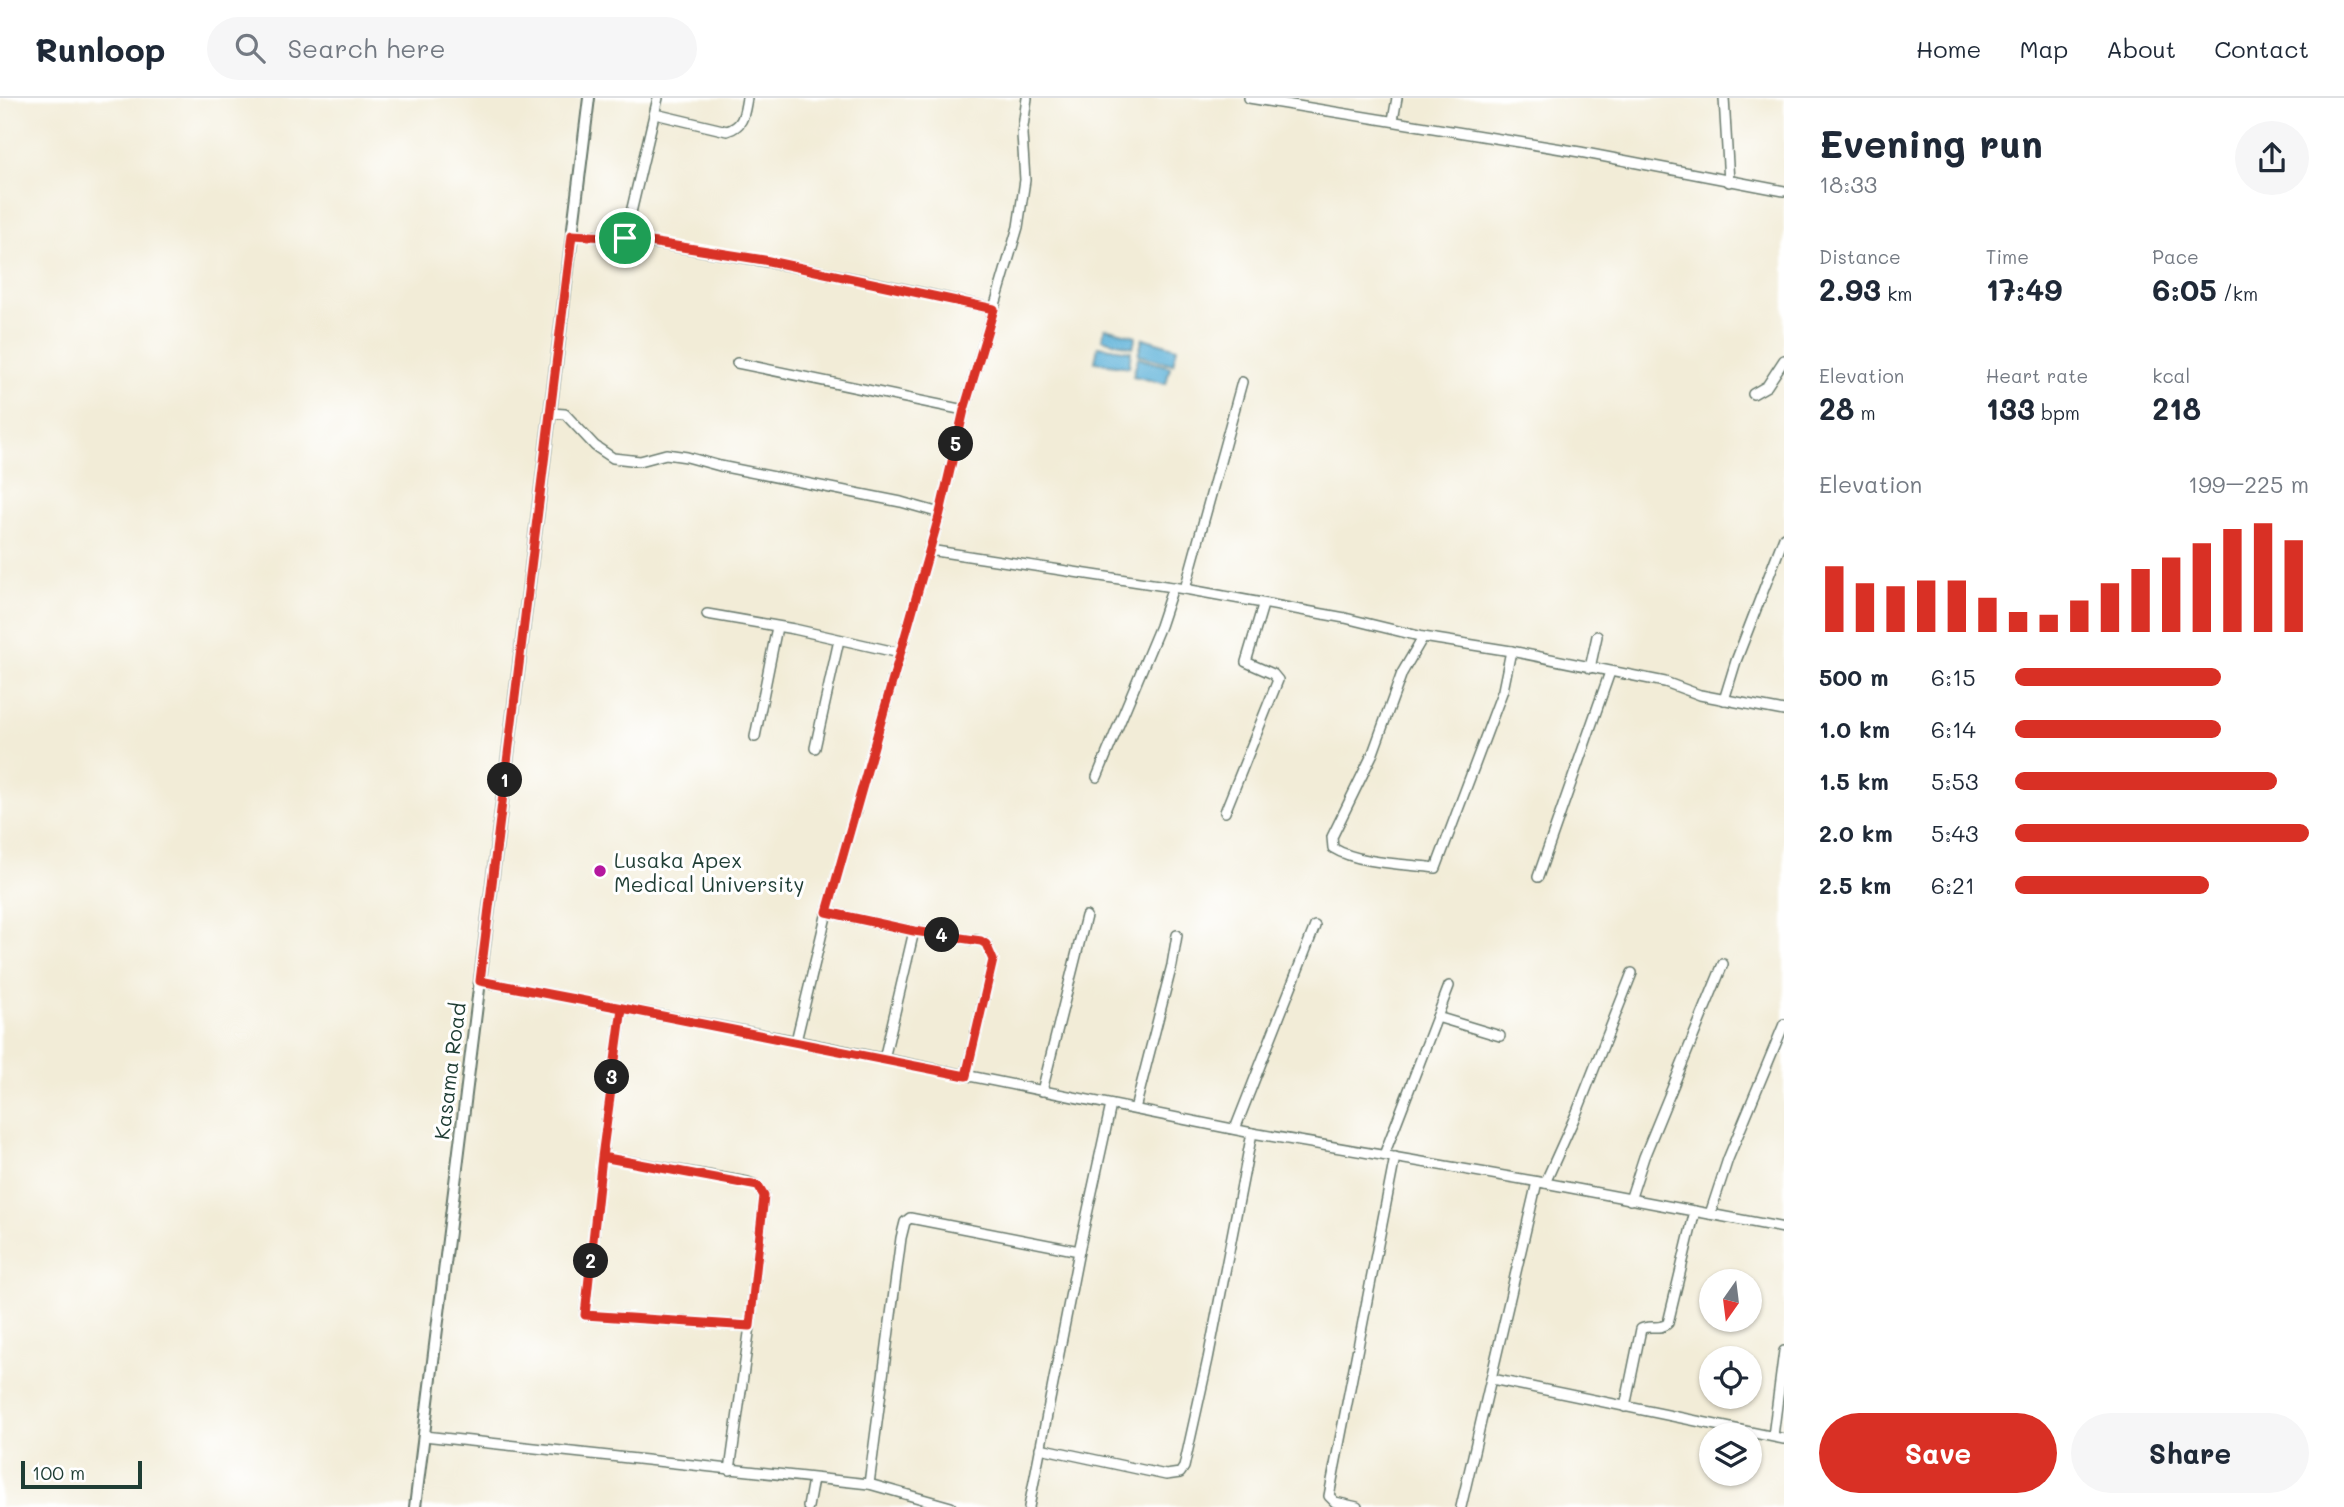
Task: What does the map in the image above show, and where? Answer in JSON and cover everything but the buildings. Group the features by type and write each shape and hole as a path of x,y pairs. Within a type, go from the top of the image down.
{"street":[{"name":"Kasama Road","path":"415,1507 589,98"},
{"path":"625,238 658,98"},
{"path":"655,114 727,131 735,129 744,119 747,98"},
{"path":"796,1041 827,912 940,513 964,410 1018,227 1024,201 1021,134 1027,98"},
{"path":"1249,98 1591,154 1784,191"},
{"path":"1393,120 1397,98"},
{"path":"1724,98 1729,182"},
{"path":"572,235 625,238 790,265 994,309"},
{"path":"1752,394 1767,386 1784,360"},
{"path":"737,363 964,410"},
{"path":"1185,589 1242,382"},
{"path":"550,413 565,414 595,446 613,458 640,461 666,454 687,457 901,502 940,513"},
{"path":"1724,700 1736,661 1784,537"},
{"path":"929,550 1173,587 1345,618 1423,637 1511,651 1665,682 1700,695 1784,712"},
{"path":"1097,777 1160,626 1173,587"},
{"path":"1225,812 1278,680 1273,674 1246,662 1263,605"},
{"path":"707,614 794,629 900,653"},
{"path":"755,737 777,627"},
{"path":"1590,668 1597,636"},
{"path":"1423,637 1402,673 1373,753 1332,837 1333,848 1341,853 1436,868 1503,690 1511,651"},
{"path":"815,748 839,640"},
{"path":"1538,877 1610,672"},
{"path":"827,912 986,944 993,960 966,1076"},
{"path":"1042,1091 1086,916"},
{"path":"1235,1129 1315,926"},
{"path":"884,1059 914,931"},
{"path":"1135,1110 1177,934"},
{"path":"1630,1200 1644,1157 1723,964"},
{"path":"1461,1507 1541,1182 1581,1101 1632,973"},
{"path":"480,981 796,1041 1252,1133 1541,1182 1784,1228"},
{"path":"1384,1156 1449,986"},
{"path":"622,1008 585,1315 750,1326"},
{"path":"1437,1017 1500,1035"},
{"path":"1710,1214 1728,1159 1784,1024"},
{"path":"1029,1507 1079,1251 1111,1105"},
{"path":"1040,1448 1166,1475 1180,1474 1184,1467 1208,1359 1252,1133"},
{"path":"602,1157 758,1186 764,1196 750,1326 730,1470"},
{"path":"1357,1507 1335,1503 1329,1496 1395,1157"},
{"path":"1625,1407 1641,1329 1646,1326 1660,1328 1668,1323 1695,1211"},
{"path":"869,1484 905,1222 910,1218 1079,1251"},
{"path":"1773,1436 1784,1351"},
{"path":"1492,1379 1784,1439"},
{"path":"424,1436 869,1484 951,1507"},
{"path":"808,1507 813,1479"}],"water":[{"path":"1105,328 1136,336 1133,347 1102,339"},
{"path":"1143,338 1177,348 1173,364 1138,355"},
{"path":"1098,346 1131,351 1129,367 1095,362"},
{"path":"1138,358 1170,367 1166,384 1133,376"}],"place":[{"name":"Lusaka Apex Medical University","path":"600,871"}],"route":[{"path":"625,238 572,235 480,981 622,1008 602,1157 585,1315 750,1326 764,1196 758,1186 602,1157 609,1100 622,1008 966,1076 993,960 986,944 827,912 907,633 940,513 964,410 994,309 764,260 625,238"}]}
